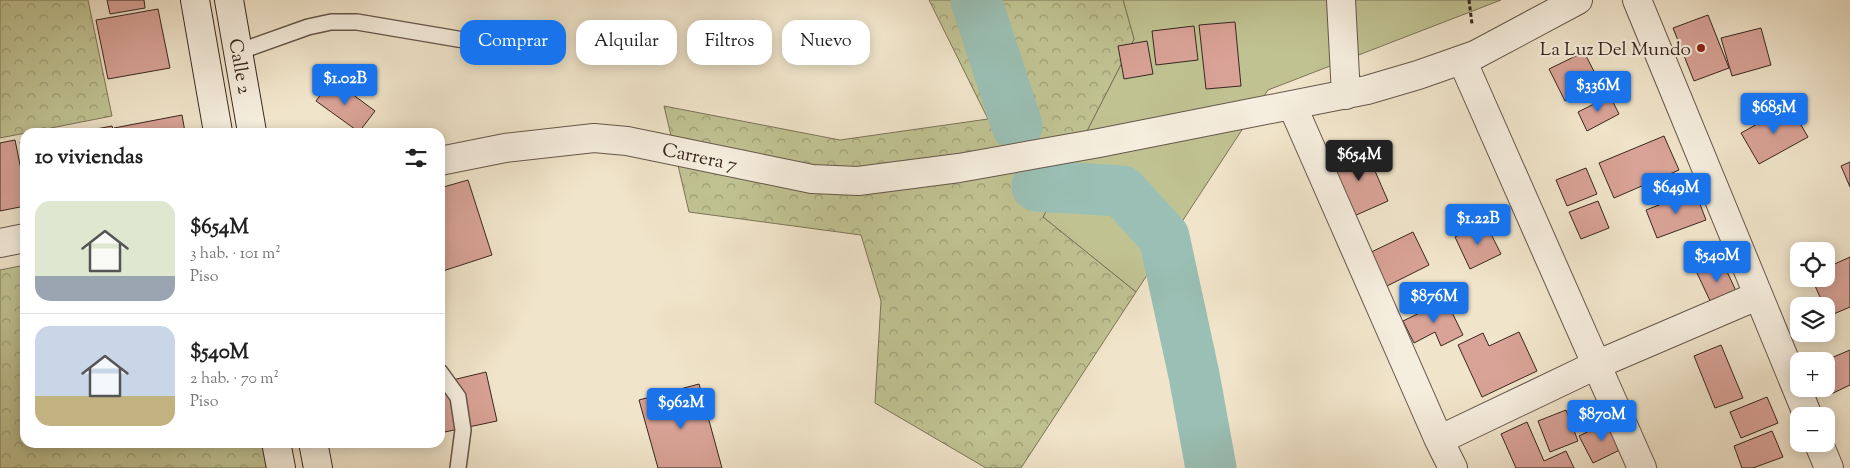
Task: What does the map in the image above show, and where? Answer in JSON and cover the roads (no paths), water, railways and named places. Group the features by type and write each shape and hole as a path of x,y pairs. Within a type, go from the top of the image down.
{"street":[{"name":"Calle 2","path":"195,0 217,128"},
{"name":"Calle 2","path":"229,0 251,128"},
{"path":"1341,0 1346,95"},
{"name":"Carrera 7","path":"445,160 505,148 594,138 627,141 812,179 858,181 959,168 1346,95 1418,75 1462,60 1578,0"},
{"path":"1637,0 1804,407"},
{"path":"1462,60 1642,468"},
{"path":"1292,105 1454,468"},
{"path":"0,243 20,239"},
{"path":"1440,440 1596,365 1757,296"},
{"path":"277,448 281,468"},
{"path":"314,448 318,468"},
{"path":"1822,452 1829,468"}],"lane":[{"path":"238,52 308,27 331,22 357,22 460,39"},
{"path":"445,379 458,397 463,430 458,468"}],"waterway":[{"path":"976,0 1017,126"},
{"path":"1037,186 1122,191 1164,237 1194,375 1211,468"}],"place":[{"name":"La Luz Del Mundo","path":"1701,48"}]}
